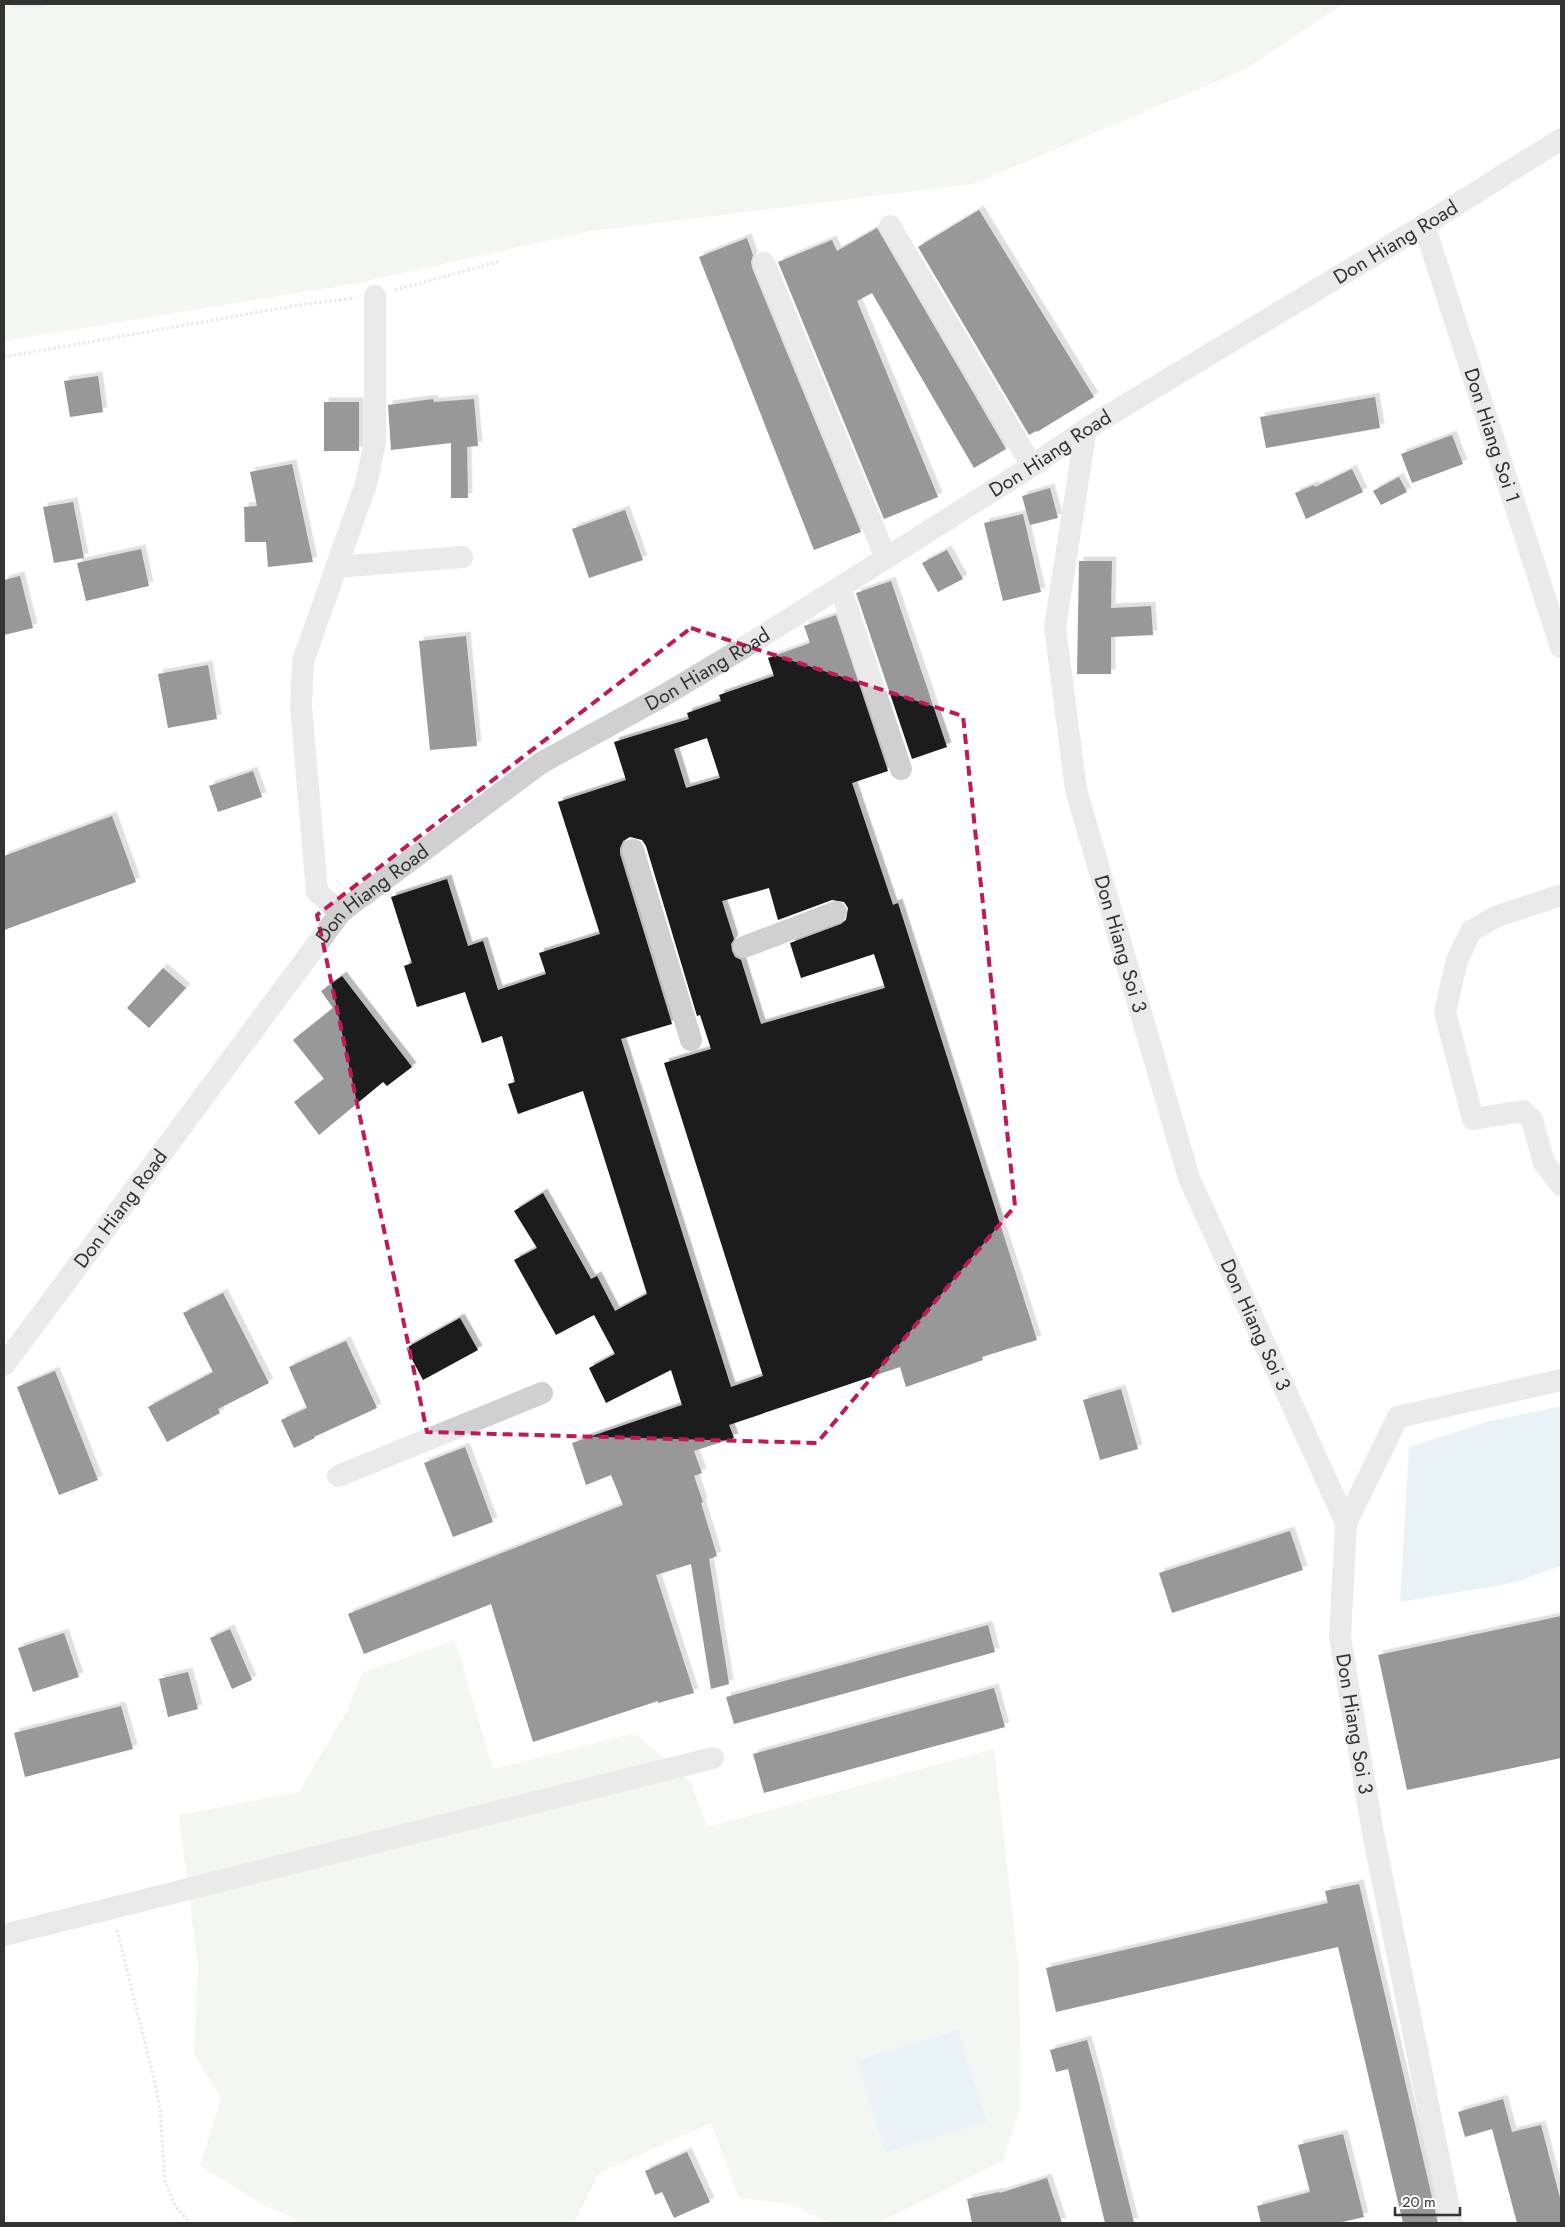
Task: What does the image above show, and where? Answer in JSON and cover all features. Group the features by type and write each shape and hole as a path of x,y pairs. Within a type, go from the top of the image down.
{"street":[{"name":"Don Hiang Road","path":"4,1365 341,912 540,763 663,696 1032,466 1086,429 1561,139"},
{"name":"Don Hiang Soi 1","path":"1424,224 1561,647"},
{"path":"890,226 1032,466"},
{"path":"764,263 886,558"},
{"path":"341,912 317,892 301,706 303,661 366,484 375,442 375,296"},
{"name":"Don Hiang Soi 3","path":"1086,429 1055,627 1076,790 1189,1178 1346,1523 1340,1637 1374,1833 1452,2223"},
{"path":"336,567 462,557"},
{"path":"840,587 901,769"},
{"path":"632,850 691,1040"},
{"path":"1561,895 1495,916 1472,932 1457,960 1445,1012 1473,1118 1523,1111 1532,1120 1544,1163 1561,1185"},
{"path":"744,947 836,912"},
{"path":"1346,1523 1398,1417 1561,1380"},
{"path":"338,1476 542,1393"},
{"path":"4,1935 713,1758"}],"path":[{"path":"4,358 299,305 375,296 501,261"},
{"path":"112,1909 155,2083 160,2110 165,2181 175,2206 190,2223"}],"highlighted area":[{"path":"691,628 963,716 1015,1206 817,1443 427,1432 317,915"}],"shaded area":[{"path":"4,4 1343,4 1246,69 973,184 591,231 358,283 4,341"},
{"path":"455,1640 493,1769 635,1733 691,1783 708,1827 994,1749 1019,1970 1020,2109 1003,2161 878,2223 830,2223 787,2203 739,2198 711,2123 599,2173 574,2223 296,2223 296,2219 267,2207 200,2166 221,2098 194,2054 198,1966 179,1815 299,1792 348,1709 362,1673"}],"water":[{"path":"1561,1406 1561,1566 1513,1583 1400,1602 1409,1447 1486,1422"},
{"path":"958,2030 987,2121 886,2153 857,2061"}],"building":[{"path":"979,210 1094,397 1029,435 918,247"},
{"path":"877,228 1006,449 974,468 872,293 857,301 938,497 884,519 778,262 832,240 837,251"},
{"path":"747,238 753,255 752,268 861,532 814,550 699,257"},
{"path":"98,376 103,412 70,417 64,381"},
{"path":"1375,397 1380,428 1266,448 1260,417"},
{"path":"433,399 434,402 474,399 478,446 467,447 468,498 451,498 451,443 391,450 388,405"},
{"path":"324,402 359,402 359,451 324,451"},
{"path":"1452,435 1463,464 1412,483 1401,454"},
{"path":"292,464 313,562 268,567 266,542 245,542 244,507 257,506 250,472"},
{"path":"1352,469 1363,492 1306,519 1295,493 1314,485 1315,487"},
{"path":"1399,477 1407,492 1381,505 1373,491"},
{"path":"1050,488 1058,518 1030,525 1022,496"},
{"path":"73,502 84,558 54,563 43,507"},
{"path":"625,510 643,560 589,578 572,529"},
{"path":"1023,514 1041,592 1003,601 984,523"},
{"path":"141,549 149,586 86,601 77,563"},
{"path":"947,550 963,579 938,592 922,563"},
{"path":"1079,561 1112,561 1111,608 1151,606 1153,635 1111,637 1111,674 1077,674"},
{"path":"20,576 33,628 4,635 4,580"},
{"path":"891,581 947,747 912,759 856,593"},
{"path":"836,615 888,771 852,783 893,905 898,903 1037,1340 982,1357 983,1360 906,1387 900,1367 729,1425 734,1438 694,1451 702,1473 694,1476 717,1556 709,1559 729,1684 711,1689 691,1564 656,1575 694,1693 658,1703 658,1701 533,1742 491,1604 364,1654 348,1614 623,1505 611,1475 586,1485 572,1443 682,1405 671,1370 606,1403 589,1368 615,1354 594,1315 556,1335 514,1260 537,1248 514,1211 543,1193 591,1279 597,1276 615,1311 647,1294 583,1091 518,1114 508,1084 515,1082 502,1036 482,1043 465,992 417,1007 404,966 412,963 391,897 447,879 468,946 483,941 498,990 546,974 539,953 600,934 558,802 626,780 614,742 689,719 687,713 721,701 719,695 774,676 768,658 810,643 804,626","holes":["707,738 720,778 686,788 674,749","630,837 642,840 646,846 697,1016 700,1015 711,1049 664,1063 763,1376 731,1387 621,1039 672,1024 620,854 623,841","769,888 778,920 832,900 844,902 848,908 846,920 841,924 790,943 801,978 874,954 885,988 761,1024 741,960 735,957 732,951 731,944 734,939 722,901"]},
{"path":"466,636 477,746 430,750 419,641"},
{"path":"208,665 217,719 168,728 158,674"},
{"path":"253,771 262,797 218,812 209,786"},
{"path":"112,816 136,882 4,930 4,856"},
{"path":"163,968 186,988 149,1028 127,1008"},
{"path":"342,976 412,1067 387,1086 383,1082 319,1135 294,1102 324,1079 293,1040 333,1008 321,991"},
{"path":"223,1293 269,1383 218,1409 220,1413 167,1442 148,1407 213,1372 183,1313"},
{"path":"460,1318 478,1350 423,1380 406,1348"},
{"path":"346,1341 377,1408 294,1448 281,1420 307,1408 289,1367"},
{"path":"55,1371 98,1480 59,1495 17,1387"},
{"path":"1121,1389 1138,1449 1100,1460 1083,1400"},
{"path":"465,1447 493,1522 453,1537 424,1463"},
{"path":"1290,1531 1303,1570 1172,1613 1159,1573"},
{"path":"1561,1616 1561,1758 1407,1790 1378,1655"},
{"path":"988,1625 995,1652 734,1724 726,1697"},
{"path":"230,1629 252,1680 232,1689 210,1638"},
{"path":"64,1633 79,1677 33,1692 18,1648"},
{"path":"188,1672 198,1709 168,1717 159,1679"},
{"path":"994,1688 1005,1727 764,1793 753,1754"},
{"path":"121,1706 133,1749 25,1777 14,1733"},
{"path":"1359,1884 1438,2223 1403,2223 1338,1947 1056,2012 1046,1968 1328,1903 1325,1891"},
{"path":"1087,2040 1134,2223 1105,2223 1068,2069 1056,2072 1050,2050"},
{"path":"1503,2099 1512,2132 1541,2125 1561,2202 1561,2223 1517,2223 1492,2129 1465,2137 1458,2112"},
{"path":"1343,2134 1364,2217 1338,2223 1261,2223 1257,2206 1310,2192 1298,2145"},
{"path":"687,2152 710,2202 674,2218 662,2192 655,2195 645,2171"},
{"path":"1047,2178 1062,2223 972,2223 967,2199 1000,2193"}],"waterway":[{"path":"15,4 41,4"}]}
